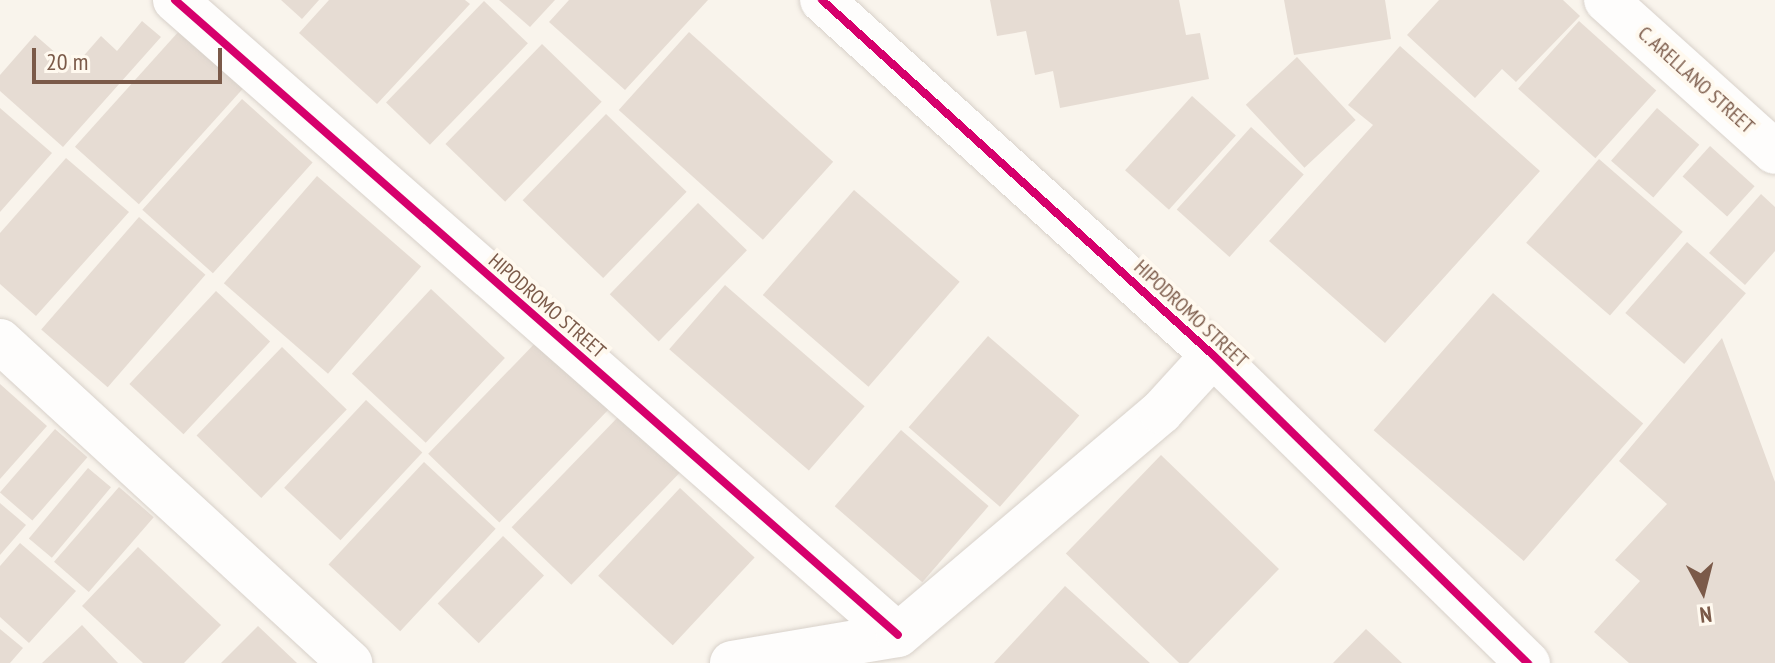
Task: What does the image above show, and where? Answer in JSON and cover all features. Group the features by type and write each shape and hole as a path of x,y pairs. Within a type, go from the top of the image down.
{"street":[{"name":"HIPODROMO STREET","path":"175,0 898,635 1161,412 1213,355"},
{"name":"HIPODROMO STREET","path":"822,0 1213,355 1528,663"},
{"path":"1611,5 1658,0"},
{"name":"C. ARELLANO STREET","path":"1611,5 1775,152"},
{"path":"0,341 350,663"},
{"path":"732,663 898,635"}],"building":[{"path":"281,0 319,0 302,19"},
{"path":"329,0 465,0 470,4 377,104 299,33"},
{"path":"499,0 555,0 530,27"},
{"path":"569,0 708,0 625,90 549,22"},
{"path":"990,0 1179,0 1186,35 1200,33 1209,79 1060,108 1053,71 1035,75 1026,31 997,36"},
{"path":"1284,0 1385,0 1391,39 1294,55"},
{"path":"1439,0 1563,0 1580,16 1516,82 1502,69 1475,98 1407,35"},
{"path":"484,1 528,43 430,145 386,102"},
{"path":"142,21 161,37 63,147 0,91 0,75 35,35 73,68 101,36 117,51"},
{"path":"1579,21 1656,91 1595,158 1518,89"},
{"path":"180,30 244,88 139,204 75,147"},
{"path":"689,32 833,162 763,240 619,110"},
{"path":"542,44 602,102 505,202 445,144"},
{"path":"1400,46 1540,171 1385,343 1269,241 1373,125 1348,105"},
{"path":"1297,57 1356,120 1304,168 1246,105"},
{"path":"1192,96 1236,135 1169,210 1125,170"},
{"path":"242,99 313,163 213,273 142,210"},
{"path":"0,108 52,153 0,212"},
{"path":"1657,108 1699,145 1653,198 1611,161"},
{"path":"606,114 687,192 603,278 523,200"},
{"path":"1251,127 1304,175 1229,257 1177,209"},
{"path":"1710,146 1755,186 1727,217 1683,176"},
{"path":"66,158 129,212 36,316 0,284 0,233"},
{"path":"1599,159 1683,232 1610,316 1526,243"},
{"path":"317,176 421,267 328,374 224,283"},
{"path":"854,190 960,282 868,387 763,295"},
{"path":"1761,194 1775,207 1775,251 1745,285 1709,253"},
{"path":"698,203 747,250 659,342 610,294"},
{"path":"139,217 205,275 108,387 41,329"},
{"path":"1687,242 1746,293 1684,364 1625,313"},
{"path":"725,285 865,406 809,471 669,349"},
{"path":"431,289 505,358 426,443 352,374"},
{"path":"216,291 270,341 184,434 129,384"},
{"path":"1493,293 1643,424 1524,561 1374,430"},
{"path":"988,336 1079,415 1000,507 909,427"},
{"path":"540,338 611,407 499,523 428,454"},
{"path":"1722,338 1775,482 1775,663 1629,663 1594,632 1640,581 1615,560 1667,504 1619,461"},
{"path":"282,347 347,410 261,498 197,435"},
{"path":"0,384 47,426 0,479"},
{"path":"366,400 422,453 340,540 284,488"},
{"path":"620,415 680,473 571,585 512,527"},
{"path":"55,429 87,457 32,521 0,492"},
{"path":"901,430 989,506 922,582 835,506"},
{"path":"1161,455 1279,569 1188,663 1179,663 1066,554"},
{"path":"424,462 496,529 400,631 329,564"},
{"path":"88,468 111,487 52,558 29,538"},
{"path":"119,487 154,517 89,592 54,562"},
{"path":"680,488 755,558 673,645 598,576"},
{"path":"0,503 26,525 0,555"},
{"path":"503,536 544,576 479,643 438,604"},
{"path":"20,543 76,591 29,643 0,617 0,566"},
{"path":"138,547 221,625 184,663 143,663 82,606"},
{"path":"1065,586 1150,663 994,663"},
{"path":"82,625 118,663 42,663"},
{"path":"258,626 297,663 221,663"},
{"path":"0,629 23,648 10,663 0,663"},
{"path":"1366,629 1402,663 1333,663"}],"cycle path":[{"path":"175,0 898,635"},
{"path":"822,0 1213,355 1528,663"}]}
